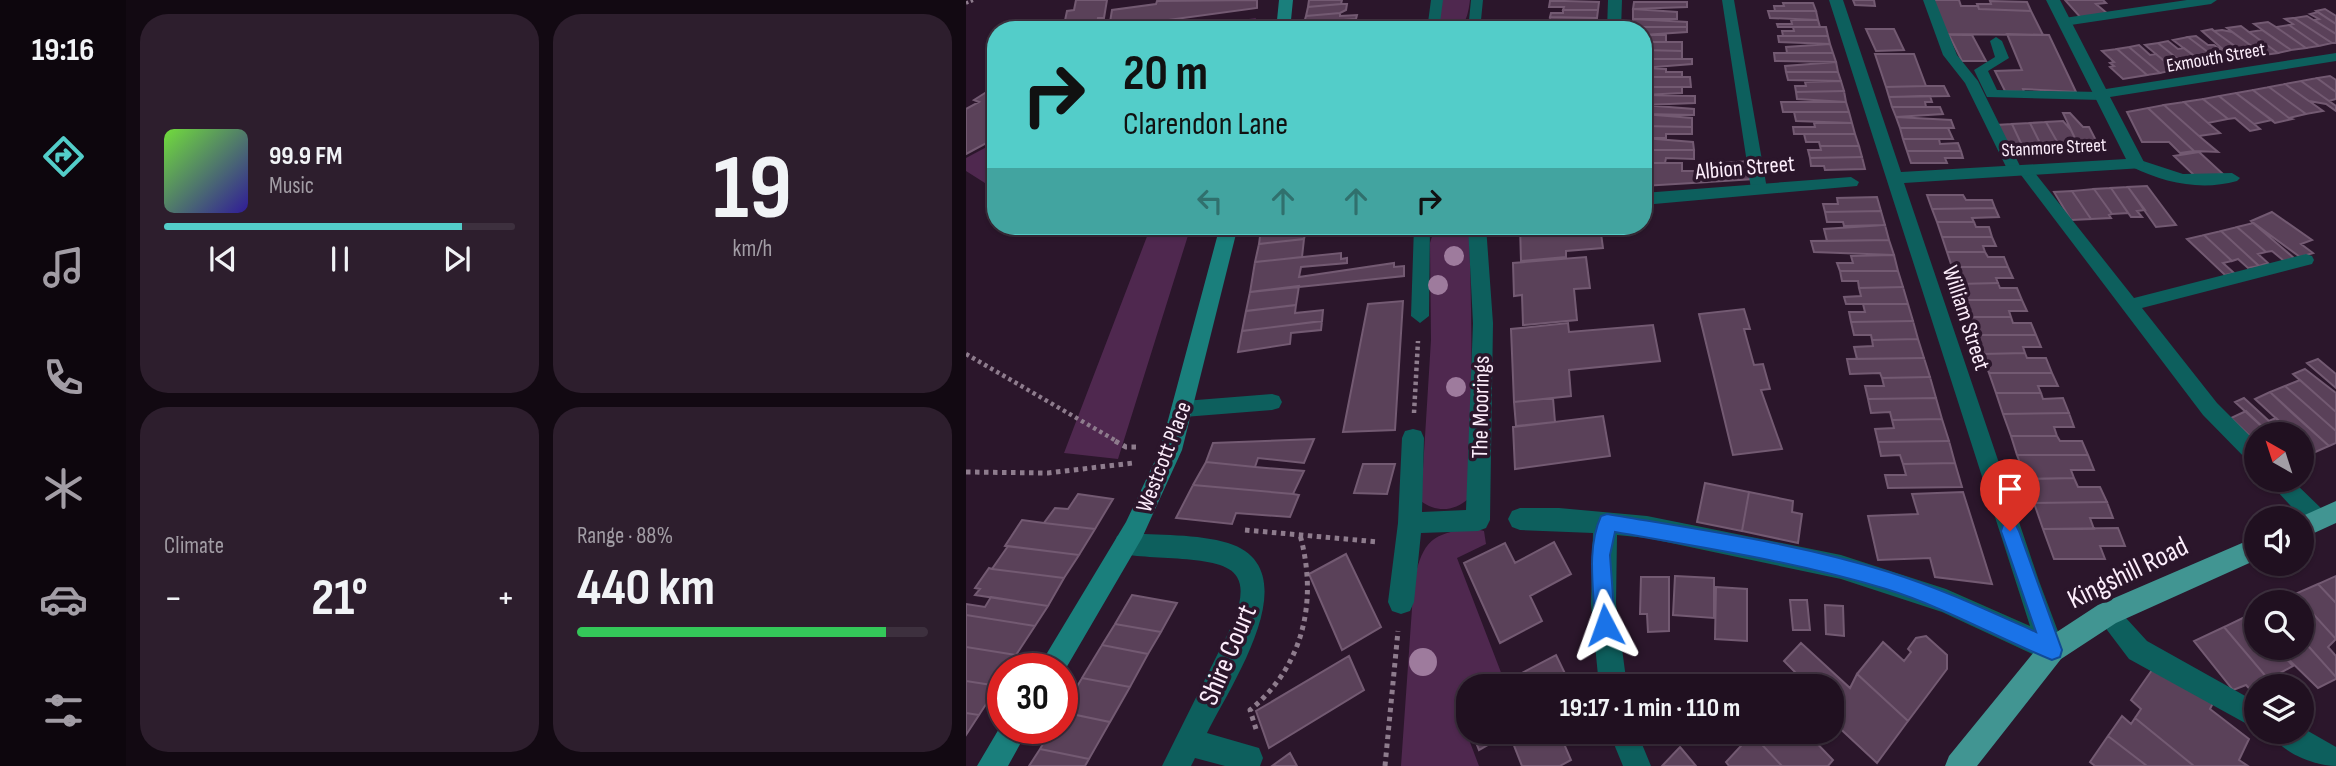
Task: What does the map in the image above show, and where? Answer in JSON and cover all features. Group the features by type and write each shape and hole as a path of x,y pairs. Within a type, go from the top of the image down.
{"main road":[{"path":"1284,21 1286,0"},
{"name":"Westcott Place","path":"1060,653 1126,544 1158,482 1184,409 1227,235"},
{"name":"Kingshill Road","path":"1959,766 2052,650 2107,614 2244,553"},
{"path":"991,766 1005,744"}],"street":[{"path":"1614,21 1615,0"},
{"name":"William Street","path":"1836,0 2026,581 2052,650"},
{"name":"Stanmore Street","path":"1895,178 2137,164 2053,0"},
{"name":"Exmouth Street","path":"2102,95 2336,57"},
{"name":"Albion Street","path":"1652,198 1851,182"},
{"name":"The Moorings","path":"1409,534 1478,520 1483,323 1478,235"},
{"path":"1401,602 1409,534 1413,438"},
{"path":"1520,519 1607,522 1760,549 1874,577 1946,601 2052,650"},
{"path":"1607,522 1601,567 1612,674"},
{"name":"Shire Court","path":"1126,544 1225,553 1238,559 1252,578 1254,590 1250,617 1183,754"},
{"path":"1628,744 1637,766"},
{"name":"Shire Court","path":"1183,754 1254,747"}],"lane":[{"path":"1434,21 1437,0"},
{"path":"1475,21 1477,0"},
{"path":"1728,0 1759,190"},
{"path":"1929,0 1940,33 1964,76 1971,81 2021,171 2130,305 2210,410 2244,444"},
{"path":"2064,22 2211,0"},
{"path":"1996,41 2002,58 1982,70 1992,94 2102,95"},
{"path":"2137,164 2158,175 2206,183 2232,178"},
{"path":"1420,316 1422,235"},
{"path":"2130,305 2306,260"},
{"path":"1184,409 1272,402"},
{"path":"2290,492 2319,520"},
{"path":"2107,614 2138,650 2244,709"},
{"path":"2306,744 2336,761"}],"path":[{"path":"966,3 974,0"},
{"path":"1413,438 1420,316"},
{"path":"966,354 1126,447"},
{"path":"966,472 1048,472 1135,463"},
{"path":"1234,529 1300,535 1409,534"},
{"name":"Shire Court","path":"1254,747 1250,710 1265,699 1279,680 1296,650 1306,621 1310,584 1300,535"},
{"path":"1385,766 1401,602"}],"shaded area":[{"path":"1442,0 1470,0 1464,21 1439,21"},
{"path":"1256,18 1255,21 1234,21"},
{"path":"987,147 987,184 966,171 966,158"},
{"path":"1148,235 1188,235 1118,459 1064,453"},
{"path":"1432,235 1469,235 1471,432 1468,499 1445,509 1421,501 1431,340 1430,243"},
{"path":"1472,528 1484,531 1486,544 1457,558 1502,674 1456,674 1456,744 1471,744 1479,766 1401,766 1414,580 1426,548 1431,541 1447,533"}],"building":[{"path":"1076,0 1107,0 1104,18 1098,18 1097,21 1065,21 1067,11 1074,10"},
{"path":"1257,0 1257,8 1161,21 1110,21 1112,10 1156,4 1157,1"},
{"path":"1309,0 1342,0 1341,4 1308,7"},
{"path":"1853,0 1874,0 1875,6 1855,5"},
{"path":"1931,0 1959,0 1961,6 1978,6 1979,9 2031,11 2043,35 1943,34"},
{"path":"2065,0 2103,0 2106,3 2096,4 2108,14 2081,18"},
{"path":"1550,1 1599,2 1598,10 1563,10 1564,7 1549,7"},
{"path":"1990,1 2027,2 2031,11 1979,9 1977,4 1991,4"},
{"path":"1634,2 1687,2 1687,7 1633,9"},
{"path":"1783,3 1813,3 1816,11 1775,11 1774,6 1784,6"},
{"path":"1347,4 1346,10 1340,13 1306,16 1308,7"},
{"path":"1633,9 1677,12 1677,19 1633,19"},
{"path":"2325,9 2336,16 2336,24 2316,11"},
{"path":"1563,10 1598,10 1597,18 1550,17 1551,13 1563,13"},
{"path":"1768,11 1816,11 1818,20 1770,18"},
{"path":"2318,12 2336,24 2336,34 2314,20 2319,19 2310,14"},
{"path":"1340,13 1340,16 1357,15 1356,19 1330,21 1305,21 1306,16"},
{"path":"2307,16 2336,34 2336,43 2294,18"},
{"path":"1550,17 1597,18 1597,21 1550,21"},
{"path":"2294,18 2332,43 2319,46 2289,25 2293,24 2285,19"},
{"path":"1633,19 1687,22 1687,27 1652,27 1652,21"},
{"path":"1791,20 1818,20 1820,27 1778,27 1777,24 1792,24"},
{"path":"2268,22 2306,48 2291,50 2254,24"},
{"path":"2289,25 2319,46 2306,48 2276,27"},
{"path":"2241,26 2278,53 2264,55 2227,28"},
{"path":"1652,27 1687,27 1687,32 1652,34"},
{"path":"1793,27 1826,27 1828,36 1783,36 1782,31 1794,31"},
{"path":"1866,29 1894,29 1904,50 1876,51"},
{"path":"2212,29 2250,57 2235,60 2202,31"},
{"path":"2262,30 2291,50 2278,53 2249,32"},
{"path":"2214,31 2232,32 2264,55 2250,57"},
{"path":"2007,34 2049,35 2076,92 2023,89 2024,92 2005,91 1995,71 2022,70"},
{"path":"1652,35 1666,35 1666,42 1652,42"},
{"path":"1949,35 1972,35 1986,61 1962,61"},
{"path":"1778,36 1828,36 1830,44 1779,42"},
{"path":"2196,36 2235,60 2221,62 2188,37"},
{"path":"2188,37 2221,62 2206,65 2173,40"},
{"path":"2168,41 2178,49 2184,48 2206,65 2189,68 2158,43"},
{"path":"1652,42 1682,42 1682,51 1652,50"},
{"path":"2158,43 2189,68 2175,70 2145,45"},
{"path":"1830,44 1833,53 1787,53 1786,47"},
{"path":"2139,45 2150,55 2156,54 2175,70 2160,73 2129,47"},
{"path":"2129,47 2160,73 2147,75 2117,49"},
{"path":"2117,49 2147,75 2123,79 2110,67 2114,66 2110,63 2114,62 2102,51"},
{"path":"1652,50 1682,51 1682,59 1652,59"},
{"path":"1774,53 1833,53 1836,62 1775,61"},
{"path":"1875,54 1914,54 1926,86 1886,87"},
{"path":"1652,59 1692,59 1692,64 1652,67"},
{"path":"1836,62 1838,72 1786,72 1785,66"},
{"path":"1652,68 1682,72 1682,77 1652,77"},
{"path":"1786,72 1838,72 1841,81 1788,80"},
{"path":"2330,76 2336,80 2336,92 2317,78"},
{"path":"1652,77 1690,77 1691,87 1652,87"},
{"path":"2317,78 2336,92 2336,99 2329,101 2301,81"},
{"path":"1841,81 1844,91 1796,92 1795,86 1806,86 1805,82"},
{"path":"2301,81 2336,106 2336,111 2326,104 2309,101 2285,84"},
{"path":"2285,84 2323,111 2306,114 2269,87"},
{"path":"1944,86 1949,96 1889,97 1886,87"},
{"path":"1652,87 1682,87 1682,93 1652,95"},
{"path":"2269,87 2306,114 2289,118 2253,90"},
{"path":"2253,90 2292,119 2275,123 2236,93"},
{"path":"1844,91 1846,102 1797,99 1796,92"},
{"path":"987,92 987,143 966,154 966,109 979,102 974,100"},
{"path":"2236,93 2272,120 2254,124 2219,96"},
{"path":"1652,95 1695,96 1695,103 1652,105"},
{"path":"1930,96 1932,102 1925,102 1926,107 1892,107 1889,97"},
{"path":"2219,96 2260,129 2250,131 2235,118 2228,119 2203,99"},
{"path":"2203,99 2228,119 2208,123 2184,102"},
{"path":"1781,102 1846,102 1849,112 1783,112"},
{"path":"2184,102 2220,133 2199,136 2164,105"},
{"path":"2164,105 2218,152 2194,151 2148,108"},
{"path":"1652,106 1694,109 1694,115 1652,114"},
{"path":"1892,107 1940,107 1943,114 1896,117"},
{"path":"2148,108 2194,151 2180,153 2169,142 2142,142 2127,112"},
{"path":"1794,112 1849,112 1852,123 1796,121"},
{"path":"2063,113 2070,113 2083,127 2089,127 2101,150 2081,151"},
{"path":"1652,115 1692,118 1692,127 1652,126"},
{"path":"1896,117 1951,120 1954,128 1900,128"},
{"path":"2063,121 2071,130 2081,151 2063,152 2046,122"},
{"path":"2046,122 2063,152 2045,153 2030,123"},
{"path":"1814,123 1852,123 1855,134 1794,134 1793,127 1815,127"},
{"path":"2030,123 2045,153 2026,154 2012,124"},
{"path":"2012,124 2026,154 2011,155 1996,125"},
{"path":"1652,126 1692,127 1692,134 1666,134 1666,138 1652,138"},
{"path":"1900,128 1948,128 1953,139 1903,139"},
{"path":"1804,134 1855,134 1859,146 1820,146 1819,142 1806,142"},
{"path":"1652,139 1693,142 1694,150 1652,150"},
{"path":"1903,139 1939,139 1940,144 1958,143 1961,151 1907,151"},
{"path":"1820,146 1859,146 1862,157 1810,158 1808,150 1821,150"},
{"path":"1652,150 1694,150 1694,159 1666,158 1665,163 1652,163"},
{"path":"1907,151 1961,151 1963,158 1945,158 1947,163 1911,163"},
{"path":"2199,152 2223,174 2197,178 2174,156"},
{"path":"1862,157 1865,169 1825,170 1824,166 1811,166 1810,158"},
{"path":"1749,161 1754,179 1708,182 1706,171 1713,171 1711,164"},
{"path":"1652,163 1682,163 1682,171 1706,171 1708,182 1652,185"},
{"path":"2147,186 2176,225 2156,227 2128,187"},
{"path":"2128,187 2145,210 2137,211 2142,217 2131,217 2111,188"},
{"path":"2111,188 2128,213 2112,214 2094,189"},
{"path":"2094,189 2112,214 2109,215 2111,218 2091,219 2072,191"},
{"path":"2072,191 2091,219 2071,220 2054,192"},
{"path":"1927,195 1963,195 1966,200 1992,200 1995,208 1932,209"},
{"path":"1877,197 1881,211 1825,212 1823,204 1838,204 1837,198"},
{"path":"1995,208 1999,217 1972,218 1974,222 1937,222 1932,209"},
{"path":"1881,211 1885,225 1844,226 1843,222 1827,222 1825,212"},
{"path":"2272,212 2312,240 2301,244 2313,253 2300,257 2251,221"},
{"path":"1937,222 1974,222 1976,227 1989,227 1992,237 1942,237"},
{"path":"2253,223 2294,258 2284,261 2272,251 2266,252 2237,227"},
{"path":"1885,225 1889,240 1827,241 1824,229"},
{"path":"2237,227 2266,252 2258,254 2268,263 2259,266 2221,231"},
{"path":"2221,231 2259,266 2248,268 2238,259 2232,261 2204,235"},
{"path":"1260,235 1305,235 1304,239 1259,244"},
{"path":"1520,235 1601,235 1603,248 1566,251 1566,257 1521,261"},
{"path":"2204,235 2232,261 2223,263 2234,273 2225,275 2187,239"},
{"path":"1942,237 1992,237 1996,246 1983,246 1985,252 1947,252"},
{"path":"1304,239 1302,257 1255,262 1259,244"},
{"path":"1889,240 1894,255 1814,252 1811,241"},
{"path":"1947,252 1985,252 1988,257 2004,257 2008,267 1952,267"},
{"path":"1341,253 1341,259 1347,258 1347,263 1301,267 1299,277 1394,263 1394,267 1404,266 1404,276 1250,292 1255,262"},
{"path":"1894,255 1898,271 1840,271 1837,263 1853,263 1851,256"},
{"path":"1586,257 1590,288 1574,289 1577,320 1523,325 1522,295 1514,296 1513,263"},
{"path":"1952,267 2008,267 2013,278 1996,278 1998,283 1958,284"},
{"path":"1840,271 1898,271 1903,287 1859,288 1858,281 1842,281"},
{"path":"1998,283 2000,288 2017,288 2022,300 1964,300 1958,284"},
{"path":"1299,286 1296,305 1246,311 1250,292"},
{"path":"1903,287 1908,304 1846,304 1844,297 1861,296 1859,288"},
{"path":"1964,300 2022,300 2027,311 2009,311 2011,317 1969,317"},
{"path":"1403,301 1395,430 1343,432 1368,304"},
{"path":"1863,304 1908,304 1913,321 1851,322 1849,312 1865,312"},
{"path":"1296,305 1295,313 1323,310 1322,321 1242,331 1246,311"},
{"path":"1744,309 1750,329 1744,329 1754,365 1763,364 1770,389 1761,390 1782,449 1733,455 1699,314"},
{"path":"1969,317 2011,317 2013,323 2031,323 2036,335 1976,335"},
{"path":"1322,321 1321,330 1291,333 1290,344 1238,352 1242,331"},
{"path":"1913,321 1918,339 1872,340 1871,335 1854,335 1851,322"},
{"path":"1568,323 1569,332 1653,325 1660,361 1569,370 1571,396 1514,402 1511,329"},
{"path":"1976,335 2036,335 2041,347 2023,347 2025,353 1982,354"},
{"path":"1918,339 1924,358 1857,359 1854,347 1873,346 1872,340"},
{"path":"2025,353 2027,358 2046,358 2052,373 1989,373 1982,354"},
{"path":"1924,358 1930,377 1882,378 1880,373 1850,374 1847,359"},
{"path":"2318,359 2336,374 2336,388 2307,363"},
{"path":"2305,369 2336,393 2336,412 2293,374"},
{"path":"1989,373 2052,373 2058,386 2038,386 2041,393 1996,393"},
{"path":"1930,377 1936,398 1868,399 1865,386 1884,386 1882,378"},
{"path":"2300,380 2336,412 2336,431 2285,386"},
{"path":"2285,386 2336,431 2336,443 2329,446 2314,432 2314,422 2303,422 2270,392"},
{"path":"2270,392 2302,422 2280,422 2255,399"},
{"path":"1996,393 2041,393 2043,399 2063,398 2069,413 2003,414"},
{"path":"1553,398 1555,422 1516,426 1514,402"},
{"path":"1936,398 1942,419 1892,420 1890,412 1871,413 1868,399"},
{"path":"2244,398 2269,421 2276,418 2280,422 2257,422 2235,402"},
{"path":"2246,411 2257,422 2244,422 2244,430 2231,418"},
{"path":"2069,413 2074,427 2054,427 2057,436 2011,436 2003,414"},
{"path":"1603,416 1610,456 1515,469 1513,427"},
{"path":"1942,419 1949,441 1878,442 1875,429 1894,428 1892,420"},
{"path":"2314,433 2329,446 2314,453"},
{"path":"2011,436 2057,436 2060,441 2082,441 2088,455 2017,455"},
{"path":"1314,439 1304,463 1258,458 1255,467 1206,462 1213,443"},
{"path":"1949,441 1955,463 1903,464 1900,455 1881,456 1878,442"},
{"path":"2017,455 2088,455 2094,470 2071,470 2074,478 2026,479"},
{"path":"1206,462 1304,471 1293,494 1193,485"},
{"path":"1955,463 1962,487 1888,488 1885,475 1906,475 1903,464"},
{"path":"1363,464 1395,464 1387,494 1354,493"},
{"path":"2074,478 2078,487 2100,487 2107,502 2034,503 2026,479"},
{"path":"1705,483 1749,492 1742,531 1697,522"},
{"path":"1193,485 1299,495 1290,517 1236,513 1232,524 1176,518"},
{"path":"1749,492 1793,501 1792,512 1802,514 1798,543 1742,531"},
{"path":"1963,492 1992,584 1935,577 1930,558 1878,560 1868,516 1918,514 1912,494"},
{"path":"1078,494 1113,499 1095,529 1044,523 1055,508 1068,509"},
{"path":"2107,502 2113,518 2090,518 2094,529 2043,529 2034,503"},
{"path":"1022,520 1095,529 1079,555 1005,546"},
{"path":"2118,528 2125,546 2100,546 2105,559 2054,559 2043,529"},
{"path":"1554,542 1571,574 1530,596 1542,621 1500,643 1464,563 1505,543 1515,563"},
{"path":"1008,546 1079,555 1064,578 992,569"},
{"path":"1346,554 1381,627 1342,650 1309,574"},
{"path":"989,568 1064,578 1048,606 975,595 980,589 975,588"},
{"path":"1675,576 1714,578 1714,618 1673,615"},
{"path":"2336,576 2336,603 2318,584"},
{"path":"1641,577 1669,577 1669,631 1648,632 1647,614 1640,614"},
{"path":"2318,584 2336,603 2336,639 2314,615 2314,590 2304,590"},
{"path":"1716,587 1747,589 1747,641 1715,639"},
{"path":"1132,595 1177,603 1161,632 1115,624"},
{"path":"991,597 1048,606 1035,626 966,615 966,604 985,607"},
{"path":"1790,600 1807,600 1810,630 1793,630"},
{"path":"1825,605 1843,606 1844,636 1826,634"},
{"path":"966,615 1035,626 1017,653 966,647"},
{"path":"2314,615 2336,639 2328,647 2336,656 2336,677 2314,652"},
{"path":"2244,617 2244,651 2224,627"},
{"path":"1115,624 1161,632 1148,654 1102,645"},
{"path":"2224,627 2244,651 2244,660 2252,660 2264,674 2244,674 2244,686 2233,690 2194,641"},
{"path":"1926,636 1947,655 1947,669 1908,721 1857,674 1883,642 1904,661 1916,638"},
{"path":"1801,643 1835,674 1797,674 1784,661"},
{"path":"1102,645 1148,654 1130,687 1082,678"},
{"path":"966,647 1004,653 987,653 987,684 966,681"},
{"path":"2314,652 2336,679 2318,688 2314,684 2314,674 2304,674 2289,660 2314,660"},
{"path":"1556,655 1565,674 1520,674"},
{"path":"1349,656 1364,690 1269,748 1256,711"},
{"path":"2252,660 2288,660 2293,666 2281,674 2264,674"},
{"path":"2152,670 2213,703 2210,709 2244,735 2244,744 2247,744 2239,760 2248,766 2194,766 2135,718 2141,709 2131,700"},
{"path":"1857,674 1908,721 1877,763 1844,732 1844,682 1850,688"},
{"path":"1082,678 1130,687 1110,722 1078,715 1078,685"},
{"path":"966,681 987,684 987,703 979,715 966,713"},
{"path":"966,713 979,715 966,735"},
{"path":"1078,715 1110,722 1089,759 1040,749 1043,744 1078,744"},
{"path":"2122,716 2131,724 2135,718 2194,766 2147,766 2108,736"},
{"path":"2108,736 2147,766 2095,766 2090,762"},
{"path":"1477,744 1490,744 1479,750"},
{"path":"1513,744 1564,744 1571,760 1560,766 1522,766"},
{"path":"1743,744 1761,744 1782,766 1729,766 1726,762"},
{"path":"1761,744 1818,744 1833,760 1828,766 1782,766"},
{"path":"1680,747 1696,766 1662,766"},
{"path":"1040,749 1089,759 1085,766 1029,766"},
{"path":"1290,753 1297,766 1272,766"}],"route":[{"path":"1605,625 1601,555 1607,522 1647,527 1841,567 1946,601 2052,650 2010,531"}]}
